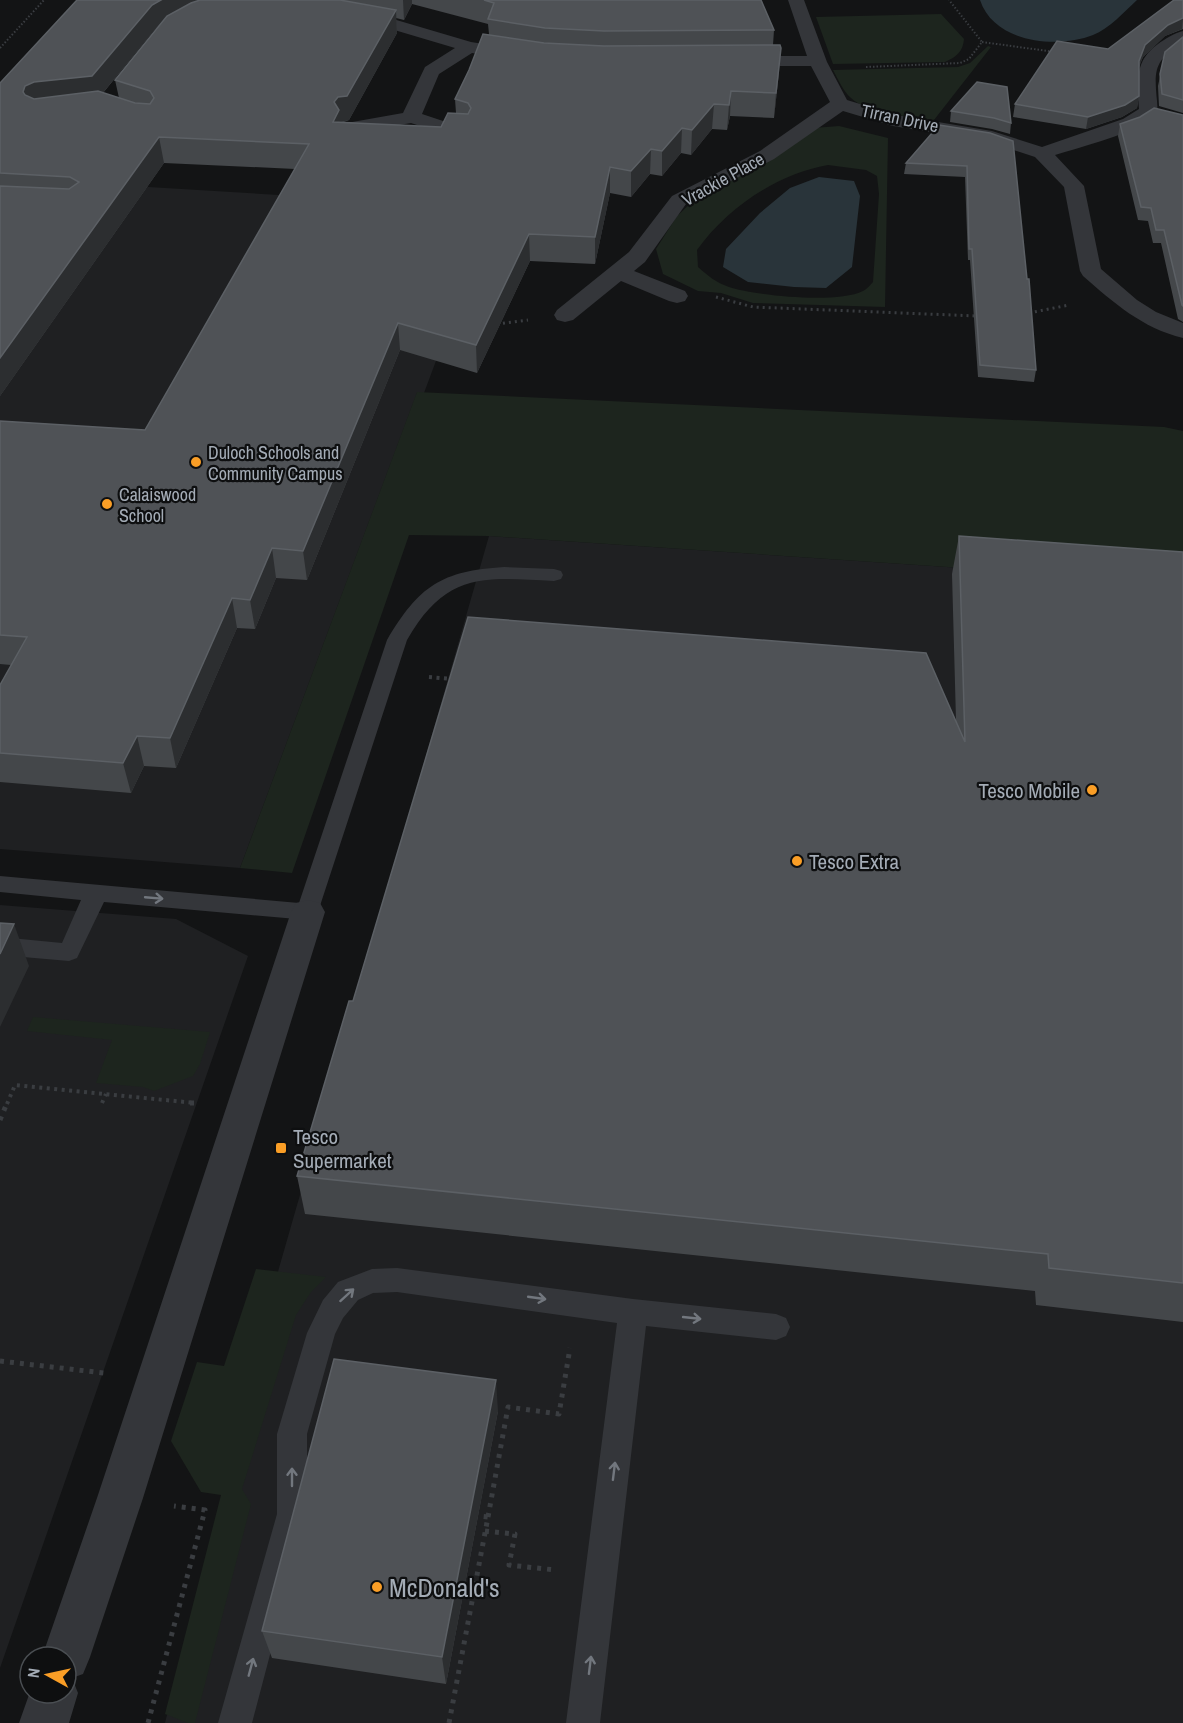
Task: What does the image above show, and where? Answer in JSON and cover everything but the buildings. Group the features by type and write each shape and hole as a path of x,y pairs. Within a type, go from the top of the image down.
{"street":[{"name":"Tirran Drive","path":"796,0 819,64 840,104 894,120 992,137 1042,153 1074,186 1090,271 1117,296 1148,316 1183,331"},
{"path":"338,15 393,24 469,47 534,57"},
{"path":"1042,153 1157,114 1145,75 1147,63 1161,48 1183,36"},
{"path":"412,117 431,70 469,47"},
{"path":"723,61 819,64"},
{"name":"Vrackie Place","path":"565,315 637,257 679,200 767,155 840,104"},
{"path":"348,128 412,117 460,132"},
{"path":"618,272 677,296"},
{"path":"70,1645 120,1498 308,912"},
{"path":"44,1723 50,1705"}],"lane":[{"path":"0,884 308,912 397,640 406,621 423,600 444,585 469,576 495,572 554,576"},
{"path":"0,946 69,952 96,893"},
{"path":"236,1723 292,1514 292,1434 321,1333 333,1309 348,1291 372,1281 397,1280 633,1312 776,1328"},
{"path":"583,1723 633,1312"}],"path":[{"path":"0,48 44,0"},
{"path":"949,0 982,42 1064,53"},
{"path":"819,64 895,68 960,63 969,59 982,42"},
{"path":"677,296 714,296 753,307 984,316"},
{"path":"1028,313 1117,296"},
{"path":"493,324 565,315"},
{"path":"0,1120 15,1085 203,1103"},
{"path":"102,1103 106,1094"},
{"path":"449,1723 508,1407 559,1414 577,1304"},
{"path":"0,1361 108,1374"},
{"path":"120,1498 205,1510 148,1723"},
{"path":"478,1516 488,1517"},
{"path":"485,1531 515,1534 509,1565 556,1570"}],"shaded area":[{"path":"980,0 1137,0 1105,29 1093,35 1062,41 1045,41 1012,34 999,26 987,14"},
{"path":"941,14 964,39 958,54 945,62 833,64 816,17"},
{"path":"988,46 991,47 934,120 890,114 858,103 846,92 833,70 958,67 970,63"},
{"path":"839,126 888,138 885,307 753,303 721,293 698,291 663,274 656,249 677,216 691,203 814,128","holes":["828,165 866,170 877,176 879,194 873,282 864,290 851,295 835,297 777,296 725,285 698,267 697,250 709,235 738,207 772,185 790,176"]},
{"path":"819,177 854,181 860,196 852,267 826,288 748,282 723,267 726,249 760,213 790,188"},
{"name":"Duloch Schools and Community Campus","path":"0,178 493,208 424,393 417,393 240,868 0,849"},
{"path":"417,392 1164,427 1183,431 1183,583 489,536 409,535 292,873 240,868"},
{"path":"489,536 1183,583 1183,1723 165,1723 279,1268"},
{"path":"0,905 176,919 248,956 0,1668"},
{"path":"33,1017 210,1032 200,1064 193,1076 154,1091 143,1087 96,1083 112,1040 27,1031"},
{"path":"256,1269 326,1277 311,1292 296,1315 242,1489 251,1504 195,1723 188,1723 165,1714 221,1495 201,1492 171,1441 197,1362 224,1366"}],"place":[{"name":"Duloch Schools and Community Campus","path":"196,462"},
{"name":"Calaiswood School","path":"107,504"},
{"name":"Tesco Mobile","path":"1092,790"},
{"name":"Tesco Extra","path":"797,861"},
{"name":"Tesco Supermarket","path":"281,1148"},
{"name":"McDonald's","path":"377,1587"}]}
